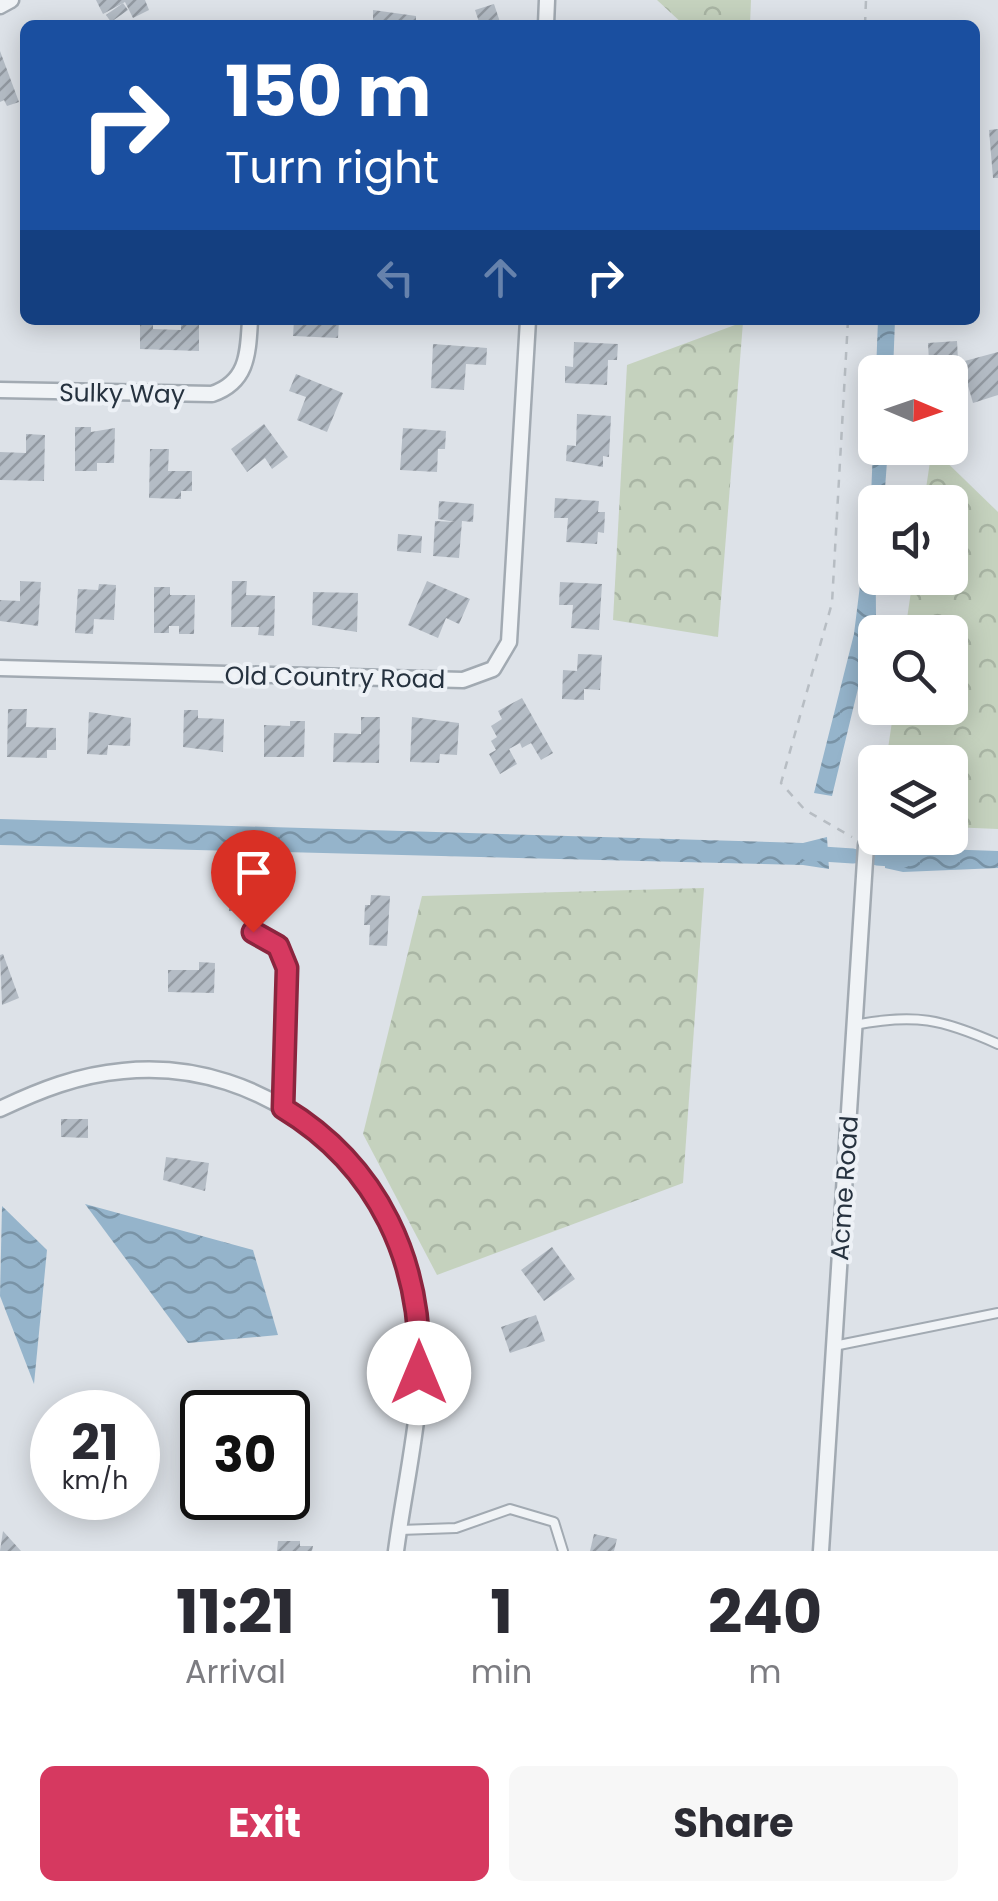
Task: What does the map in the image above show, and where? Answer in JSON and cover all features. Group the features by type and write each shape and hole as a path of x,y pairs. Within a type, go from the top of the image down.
{"street":[{"path":"0,6 11,0"},
{"name":"Sulky Way","path":"0,390 212,394 231,384 244,368 249,325"},
{"name":"Old Country Road","path":"0,668 463,680 493,670 509,642 528,325"},
{"name":"Acme Road","path":"821,1551 865,855"},
{"path":"0,1109 37,1092 92,1075 160,1070 213,1078 283,1108 332,1143 363,1176 406,1256 420,1338 396,1551"}],"lane":[{"path":"253,932 278,946 287,968 283,1108"},
{"path":"854,1025 899,1016 936,1019 998,1044"},
{"path":"834,1346 998,1314"},
{"path":"399,1530 456,1528 510,1508 554,1522 560,1531 563,1551"}],"path":[{"path":"848,325 832,603 782,783 805,810 858,841"}],"green space":[{"path":"657,0 751,0 750,20 679,20"},
{"path":"743,325 718,637 613,620 627,365"},
{"path":"929,465 950,465 998,512 998,829 968,828 968,745 889,745 891,725 968,725 968,615 908,615 910,595 968,595 968,485 927,485"},
{"path":"704,888 683,1183 437,1275 363,1134 422,896"}],"water":[{"path":"878,325 895,325 894,355 877,355"},
{"path":"872,465 887,465 885,485 871,485"},
{"path":"859,595 876,595 876,615 858,615 858,688 832,796 814,793 854,634"},
{"path":"0,819 803,843 827,837 829,869 803,865 0,845"},
{"path":"998,851 998,868 903,872 885,868 885,855"},
{"path":"85,1204 253,1250 278,1335 188,1343"},
{"path":"2,1206 47,1250 34,1384 0,1296"}],"building":[{"path":"96,0 145,0 149,10 133,18 125,2 103,14"},
{"path":"123,3 128,10 114,20 106,15"},
{"path":"494,4 499,20 478,20 475,10"},
{"path":"373,10 416,16 416,20 373,20"},
{"path":"0,51 19,102 7,106 4,100 0,102"},
{"path":"998,129 998,178 993,178 989,130"},
{"path":"140,325 181,330 181,325 199,325 199,351 140,349"},
{"path":"294,325 339,325 338,338 293,336"},
{"path":"957,341 958,355 929,355 928,343"},
{"path":"574,342 618,344 617,360 608,360 607,385 565,383 565,366 573,367"},
{"path":"433,344 487,348 486,365 466,364 464,390 431,388"},
{"path":"998,352 998,395 973,403 968,360"},
{"path":"296,374 343,393 327,432 297,420 306,397 289,391"},
{"path":"577,414 611,416 609,457 603,456 603,467 566,461 567,445 576,446"},
{"path":"264,424 288,457 272,469 265,458 247,472 231,449"},
{"path":"75,427 91,427 91,432 115,428 114,463 97,463 97,471 75,471"},
{"path":"403,428 446,431 445,449 438,449 437,472 400,470"},
{"path":"26,434 45,435 44,481 0,480 0,452 26,453"},
{"path":"150,449 169,449 168,471 192,471 192,491 181,491 181,499 149,498"},
{"path":"555,498 599,501 598,512 605,512 604,533 598,532 597,544 566,542 568,518 554,518"},
{"path":"439,501 474,504 473,522 462,521 459,558 433,556 435,521 455,522 438,519"},
{"path":"398,534 422,536 421,553 397,551"},
{"path":"20,581 41,582 38,626 0,621 0,600 20,601"},
{"path":"232,581 247,581 246,595 275,596 274,636 258,635 259,627 231,627"},
{"path":"427,581 470,599 459,624 446,618 438,638 408,625"},
{"path":"560,582 602,584 599,630 571,628 573,605 559,605"},
{"path":"99,584 116,585 114,620 94,619 93,634 75,633 78,589 98,590"},
{"path":"154,587 170,587 170,595 195,595 194,634 179,634 179,626 169,626 169,633 154,633"},
{"path":"313,592 358,593 357,632 312,625"},
{"path":"578,654 602,655 600,690 584,689 584,700 562,699 563,670 577,671"},
{"path":"522,698 553,753 541,760 531,743 522,748 520,743 509,749 517,764 500,774 489,754 496,750 491,741 497,737 491,726 502,719 498,711"},
{"path":"8,709 27,709 26,727 56,728 56,750 47,750 47,758 7,757"},
{"path":"184,710 198,710 198,718 224,719 223,752 183,747"},
{"path":"89,712 131,718 130,746 108,745 107,755 87,754"},
{"path":"361,717 380,717 379,763 333,762 334,733 361,734"},
{"path":"412,717 459,723 457,755 440,754 439,763 410,762"},
{"path":"290,721 305,721 304,757 264,757 264,725 290,726"},
{"path":"371,895 390,896 387,946 369,945 370,925 364,925 365,905 370,905"},
{"path":"229,896 250,896 249,911 229,911"},
{"path":"3,954 19,998 2,1005 0,955"},
{"path":"199,962 215,963 214,993 168,992 168,970 199,970"},
{"path":"61,1119 88,1119 88,1138 61,1137"},
{"path":"166,1157 209,1163 205,1191 163,1180"},
{"path":"552,1247 575,1279 544,1301 521,1270"},
{"path":"536,1315 545,1341 510,1353 501,1327"},
{"path":"3,1531 21,1551 0,1551"},
{"path":"594,1534 617,1539 614,1551 590,1551"},
{"path":"278,1541 300,1541 300,1546 313,1546 312,1551 277,1551"}],"waterway":[{"path":"807,853 853,856"},
{"path":"877,858 904,860"}],"route":[{"path":"253,932 278,946 287,968 283,1108 306,1121 348,1159 393,1225 415,1290 419,1373"}]}
